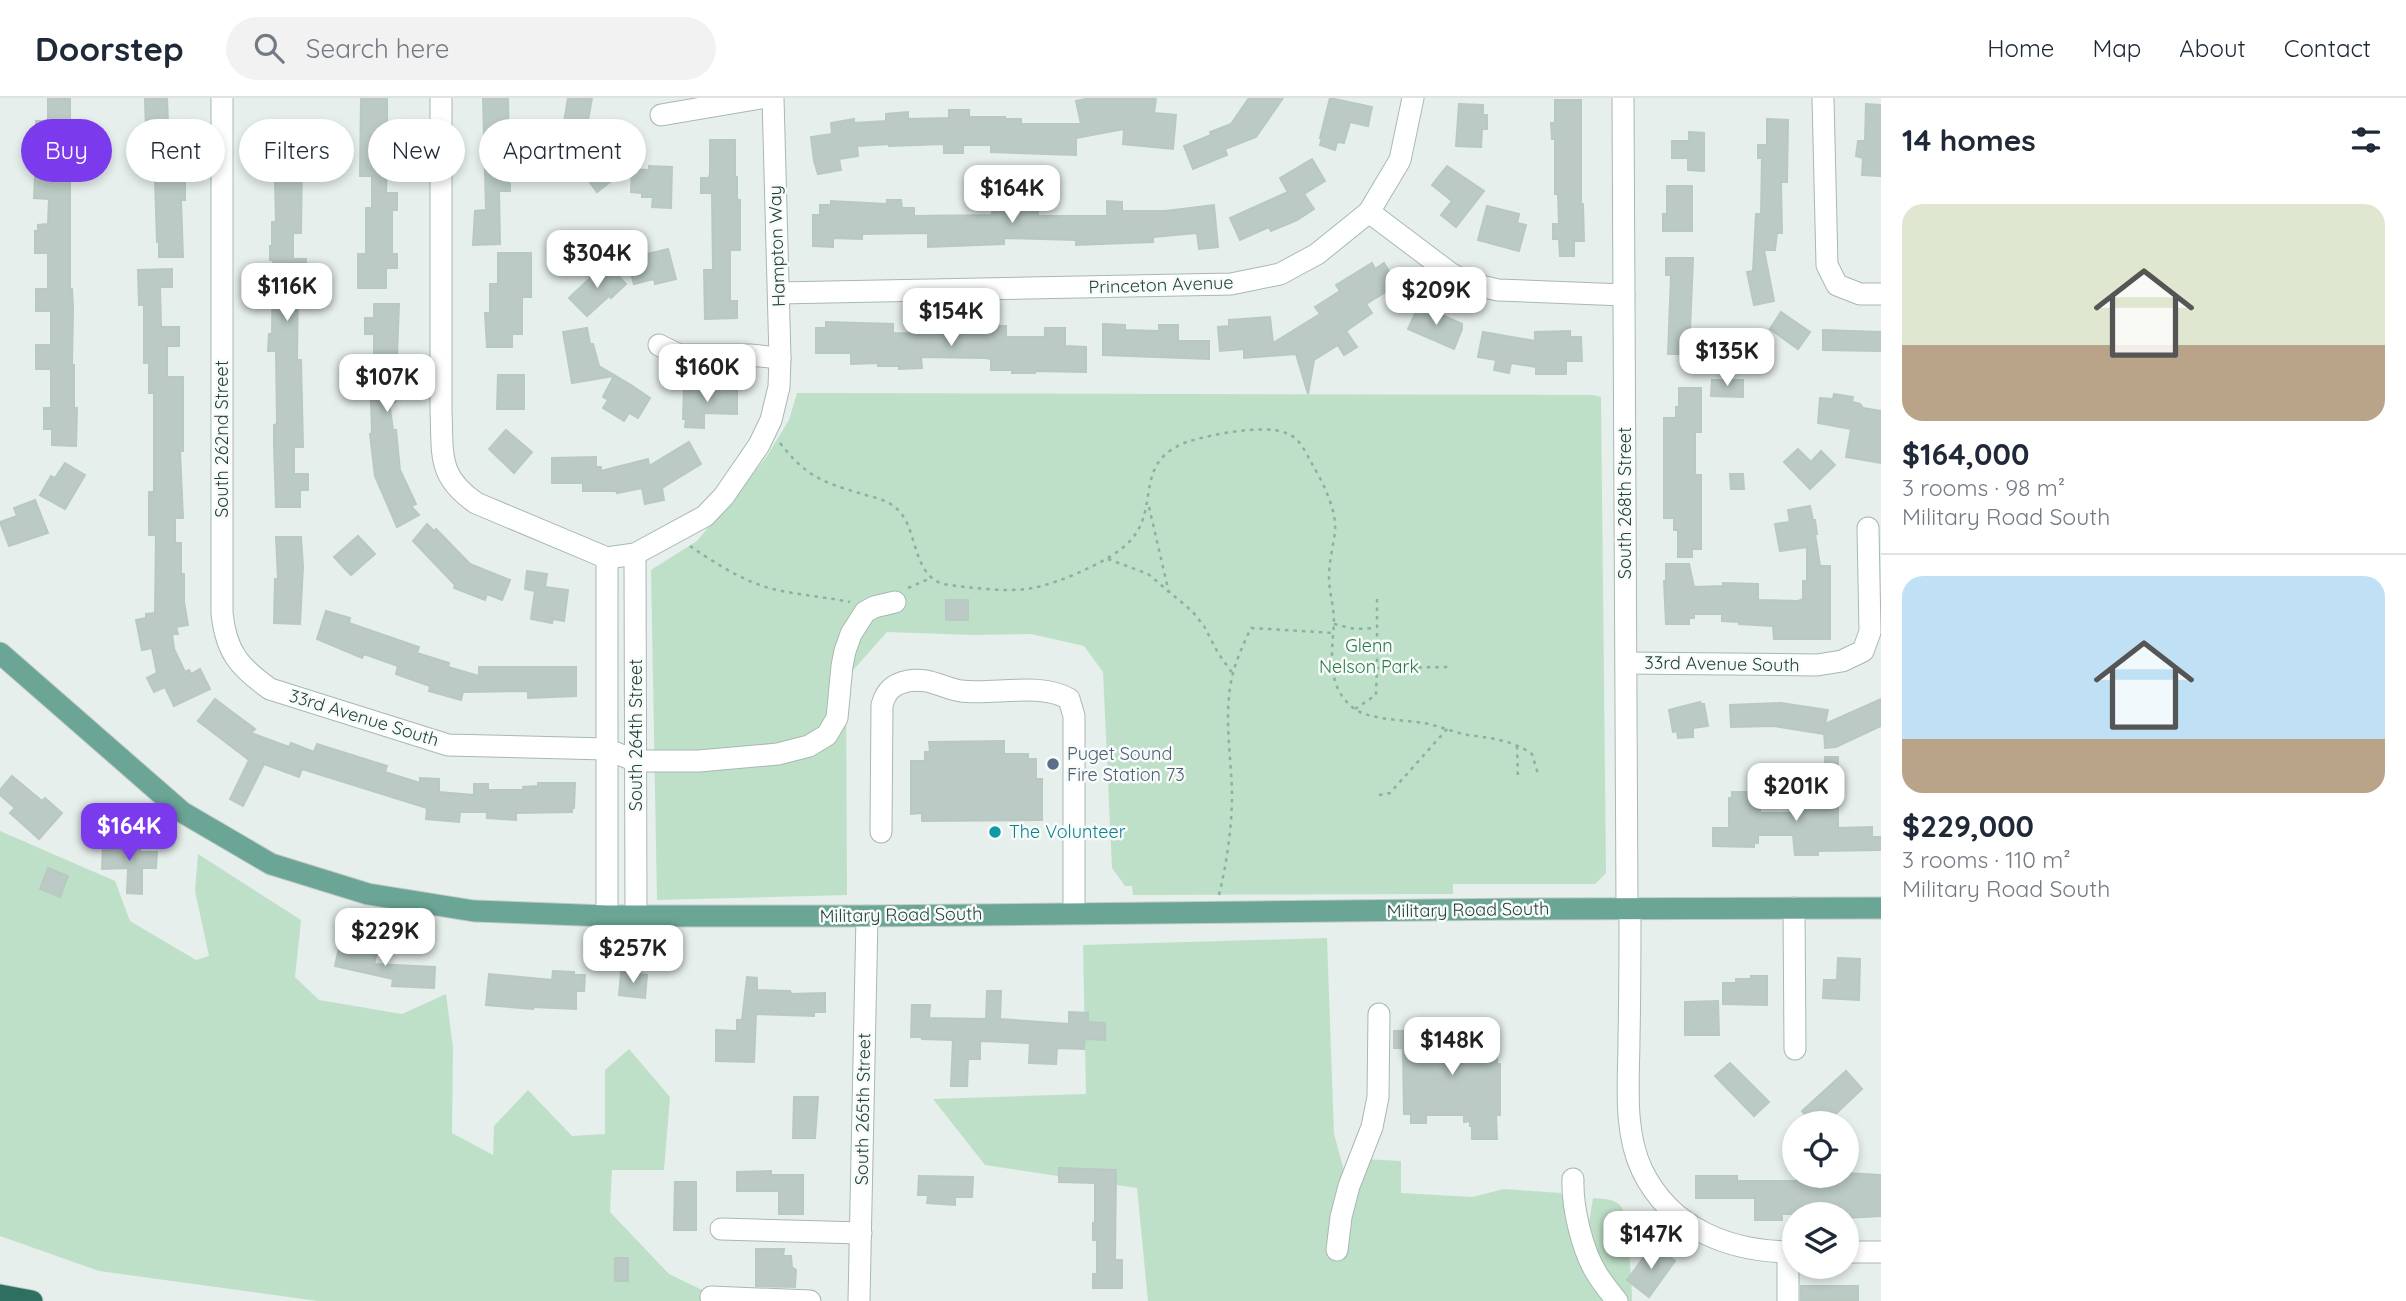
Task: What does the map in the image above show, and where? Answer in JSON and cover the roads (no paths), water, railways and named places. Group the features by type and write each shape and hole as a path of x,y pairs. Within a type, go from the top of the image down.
{"highway":[{"path":"0,1296 32,1301"}],"main road":[{"name":"Military Road South","path":"0,653 182,813 271,864 368,894 474,911 607,916 867,916 1881,908"}],"street":[{"name":"South 262nd Street","path":"222,98 222,613 224,632 231,653"},
{"path":"441,98 443,463 449,478 460,492 476,503 607,558"},
{"path":"661,114 761,98"},
{"name":"Hampton Way","path":"607,558 635,554 705,516 724,496 768,427 779,387 780,358 773,98"},
{"path":"1413,98 1400,160 1369,212 1468,284 1498,290 1624,295"},
{"name":"South 268th Street","path":"1623,98 1629,1101 1633,1140 1642,1170 1660,1197 1685,1221 1734,1246 1782,1252"},
{"path":"1823,98 1827,265 1837,285 1860,294 1881,294"},
{"name":"Princeton Avenue","path":"779,293 1231,284 1280,274 1317,254 1369,212"},
{"path":"659,345 679,355 750,355 780,358"},
{"name":"33rd Avenue South","path":"1626,663 1817,665 1842,662 1863,651 1870,632 1868,528"},
{"name":"South 264th Street","path":"635,554 636,916"},
{"name":"South 264th Street","path":"607,558 607,916"},
{"path":"636,761 699,761 746,757 798,749 817,743 827,735 837,718 843,658 851,634 866,612 874,607 895,602"},
{"name":"33rd Avenue South","path":"231,653 248,673 270,689 448,745 606,749 636,761"},
{"path":"881,832 883,705 886,693 897,684 923,679 953,690 971,692 1060,693 1069,699 1074,716 1074,913"},
{"path":"1794,908 1795,1049"},
{"name":"South 265th Street","path":"859,1301 867,916"},
{"path":"1337,1250 1341,1217 1349,1186 1372,1127 1378,1097 1379,1014"},
{"path":"1573,1179 1572,1199 1575,1213 1592,1265 1617,1301"},
{"path":"721,1229 861,1233"},
{"path":"1859,1252 1881,1251"},
{"path":"1788,1301 1789,1279"},
{"path":"711,1297 810,1301"}],"place":[{"name":"Puget Sound Fire Station 73","path":"1053,764"},
{"name":"The Volunteer","path":"995,832"}],"park label":[{"name":"Glenn Nelson Park","path":"1369,656"}]}
